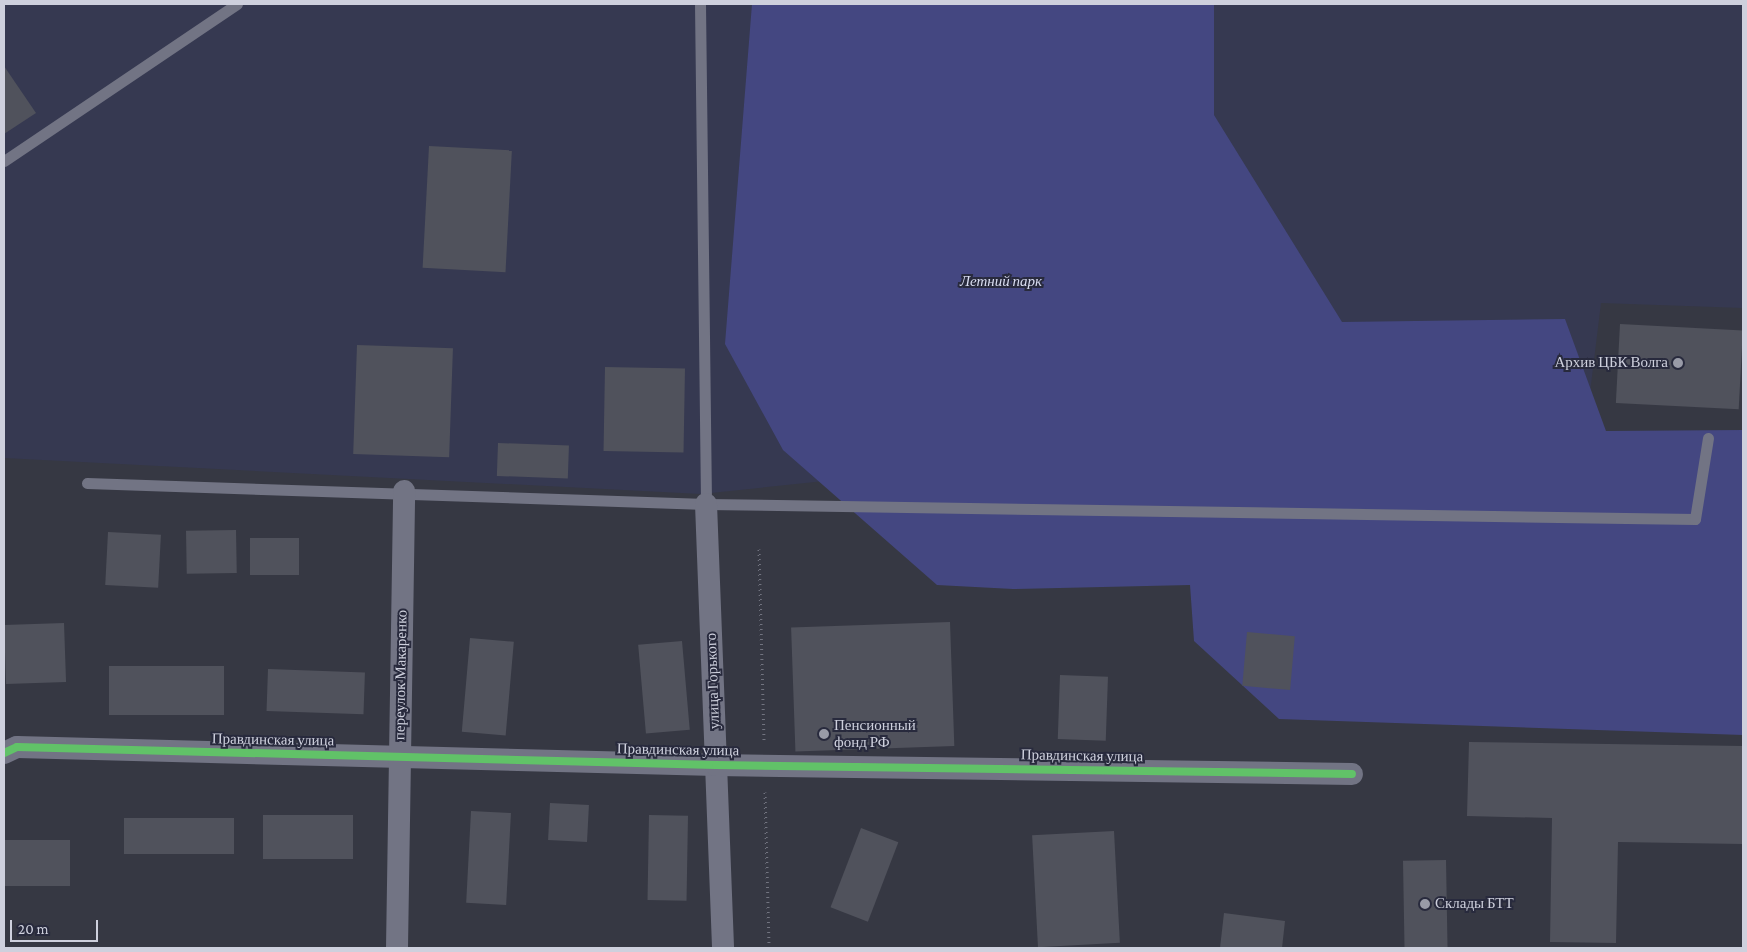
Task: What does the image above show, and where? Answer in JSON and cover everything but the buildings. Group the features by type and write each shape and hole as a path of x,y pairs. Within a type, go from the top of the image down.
{"street":[{"name":"переулок Макаренко","path":"397,948 404,491"},
{"name":"улица Горького","path":"706,504 723,948"},
{"name":"Правдинская улица","path":"8,747 716,765 1352,774"}],"lane":[{"path":"4,160 238,4"},
{"path":"700,4 706,504"},
{"path":"87,483 404,491 706,504 1695,519 1708,438"}],"shaded area":[{"path":"4,4 1743,4 1743,308 1601,303 1589,401 701,494 4,458"}],"green space":[{"name":"Летний парк","path":"752,4 1214,4 1214,115 1342,322 1565,319 1606,431 1743,430 1743,735 1279,719 1194,641 1190,585 1013,589 937,585 783,450 725,344"}],"cycle path":[{"path":"4,753 17,747 716,765 1352,774"}],"place":[{"name":"Архив ЦБК Волга","path":"1678,363"},
{"name":"Пенсионный фонд РФ","path":"824,734"},
{"name":"Склады БТТ","path":"1425,904"}]}
